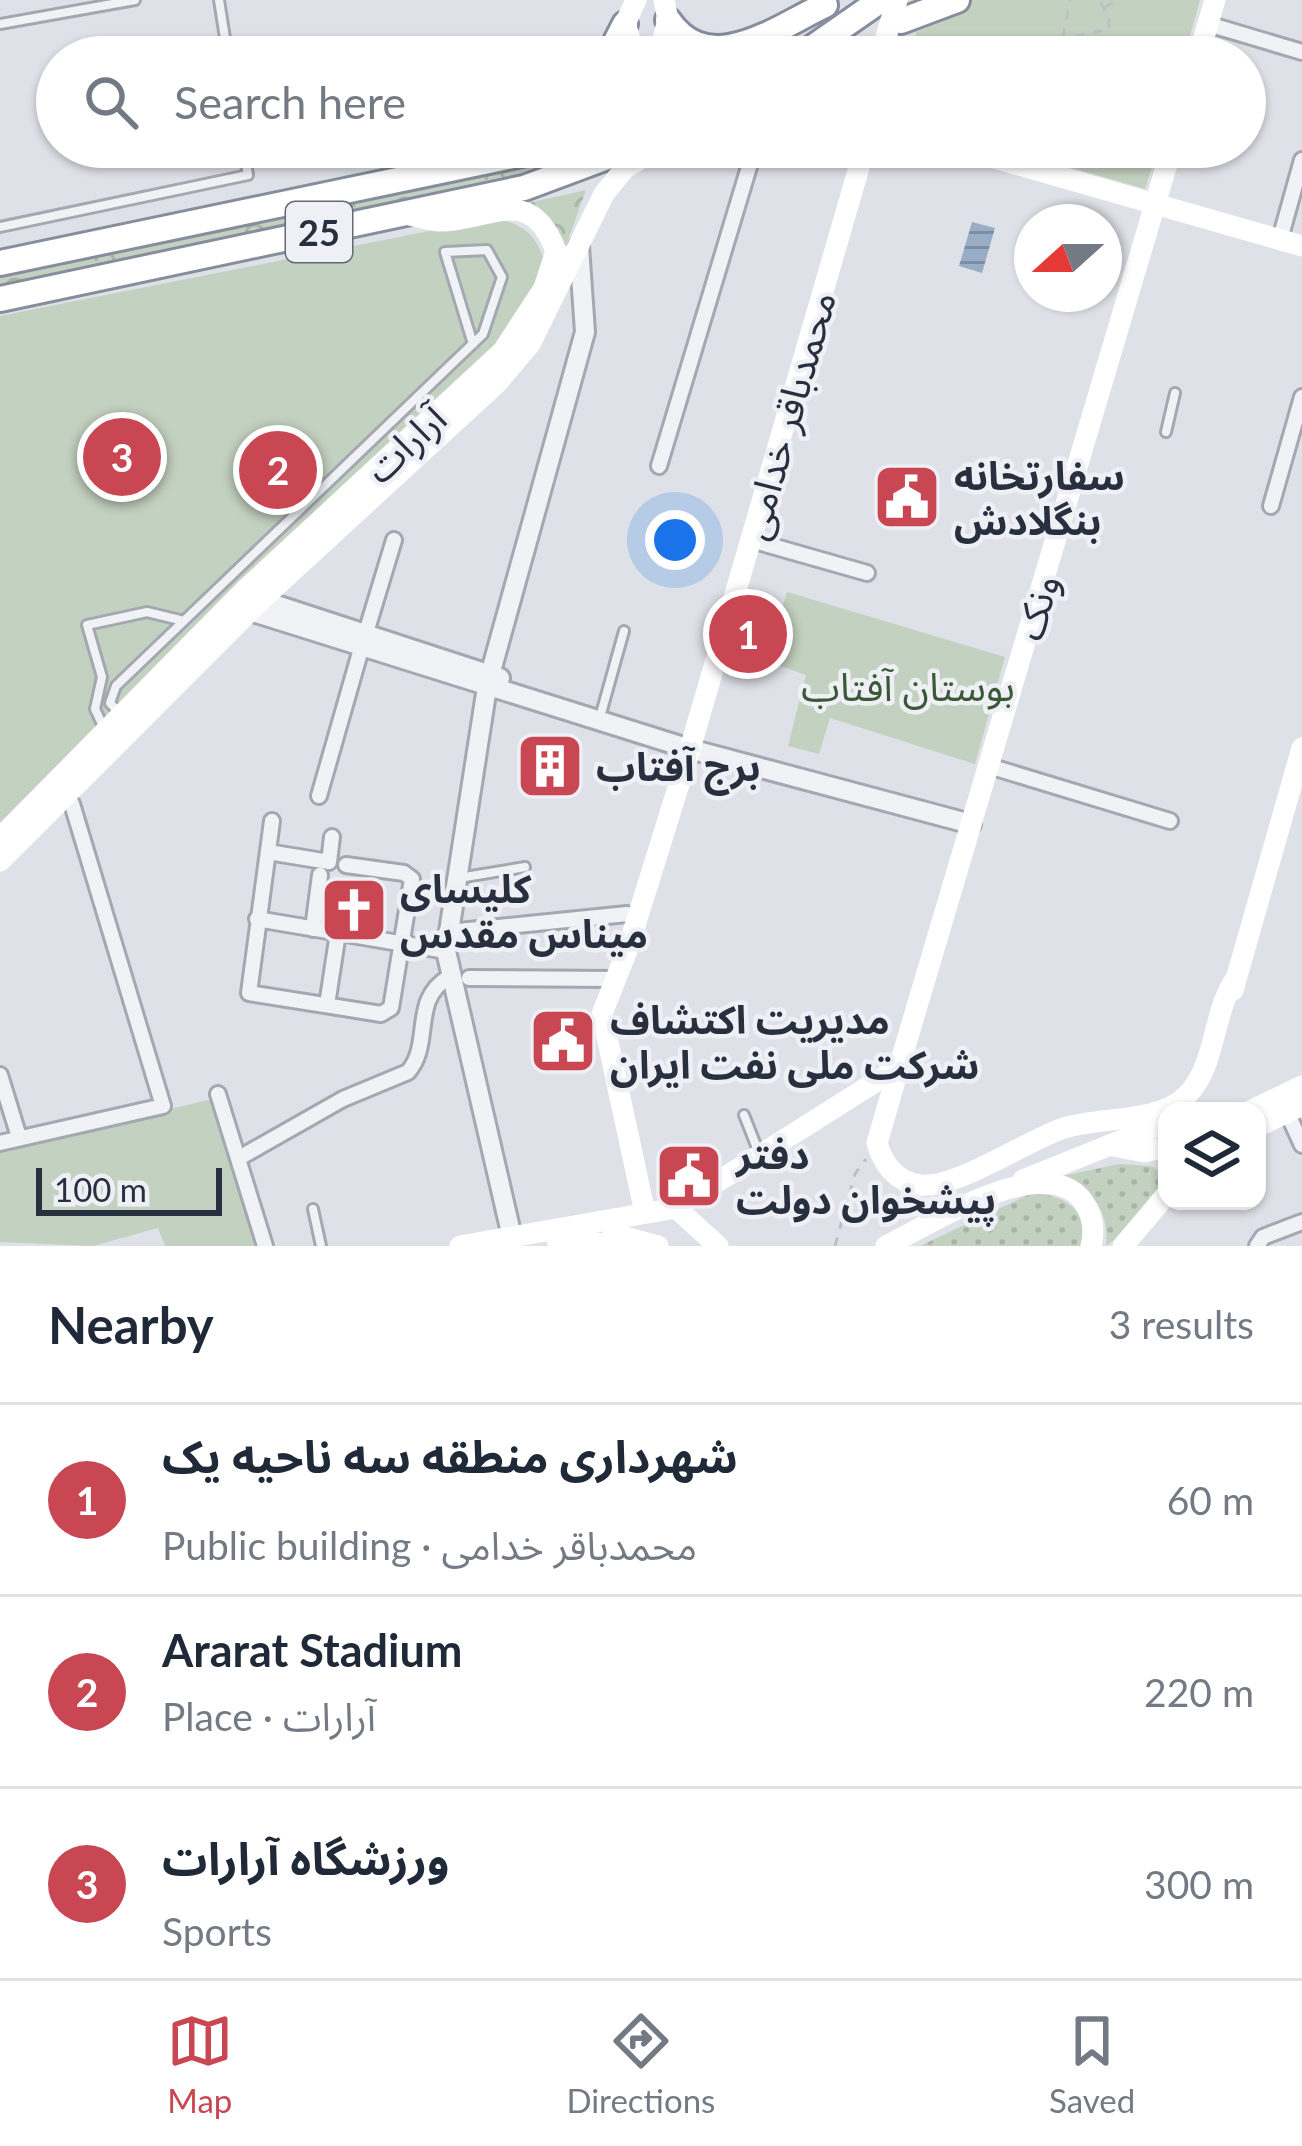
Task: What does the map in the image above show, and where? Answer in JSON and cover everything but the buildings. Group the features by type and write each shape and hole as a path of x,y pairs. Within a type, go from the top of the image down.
{"highway":[{"path":"840,36 897,6 957,0"},
{"path":"753,36 829,3"},
{"path":"780,36 829,3"},
{"path":"666,10 684,36"},
{"path":"619,36 625,24"},
{"name":"25","path":"0,263 473,168"},
{"name":"25","path":"0,299 524,188 578,168"}],"main road":[{"path":"629,36 625,24 636,0"},
{"path":"1204,36 1215,0"},
{"path":"887,36 897,6"},
{"path":"893,36 897,6"},
{"name":"آرارات","path":"248,600 375,500 517,361 616,178 631,168"},
{"name":"محمدباقر خدامی","path":"611,990 848,168"},
{"name":"محمدباقر خدامی","path":"728,595 751,540 860,168"},
{"path":"1029,168 1291,243"},
{"name":"ونک","path":"877,1143 1166,168"},
{"name":"آرارات","path":"0,838 503,351 554,265 550,235 520,210 501,208 441,221 406,214"},
{"name":"آرارات","path":"0,861 114,728"},
{"path":"1191,1102 1216,1061 1302,748"},
{"name":"محمدباقر خدامی","path":"622,957 627,914 669,795"},
{"path":"877,1143 897,1176 934,1185 1070,1126 1176,1105 1190,1093 1208,1058 1223,996 1236,978"},
{"path":"611,990 658,1211 718,1246"},
{"path":"518,1241 658,1211 760,1155 899,1066"},
{"path":"1266,1103 1302,1086"},
{"path":"1266,1122 1295,1108"},
{"path":"886,1246 1018,1183 1158,1126"},
{"path":"1109,1145 1144,1152 1158,1149"},
{"path":"1018,1183 1060,1186 1077,1195 1091,1218 1091,1246"},
{"path":"1141,1246 1158,1208"},
{"path":"1123,1246 1154,1214"},
{"path":"562,1228 630,1235 658,1246"},
{"path":"460,1246 567,1239 628,1246"}],"street":[{"path":"1208,24 1248,36"},
{"path":"1266,41 1302,52"},
{"path":"1291,243 1302,160"},
{"path":"659,466 748,168"},
{"path":"518,1241 447,942 489,681 585,332 579,246"},
{"path":"1271,506 1302,397"},
{"path":"319,796 394,540"},
{"path":"751,540 867,573"},
{"path":"248,600 363,642 971,824"},
{"path":"489,681 602,710 686,741"},
{"path":"989,766 1170,821"},
{"path":"0,1143 163,1106 72,804"},
{"path":"272,821 248,987 255,995 388,1011 411,876 346,865"},
{"path":"313,928 332,837"},
{"path":"268,852 324,869"},
{"path":"257,919 401,944 447,942 627,914"},
{"path":"327,1005 338,933"},
{"path":"239,1158 343,1099 408,1072 416,1063 424,1005 459,978 611,990"},
{"path":"0,1075 20,1137"},
{"path":"218,1094 265,1246"},
{"path":"1295,1108 1302,1145"},
{"path":"1257,1246 1263,1237 1302,1222"}],"lane":[{"path":"0,24 135,0"},
{"path":"219,0 225,36"},
{"path":"0,227 248,175 247,168"},
{"path":"114,728 110,704 116,686 370,449 483,334 502,277 487,250 446,252 473,344"},
{"path":"1166,432 1174,393"},
{"path":"1284,460 1302,465"},
{"path":"114,728 95,709 102,677 87,625 147,612 182,620"},
{"path":"602,710 624,632"},
{"path":"458,878 525,867"},
{"path":"744,1114 760,1155"},
{"path":"313,1209 321,1246"}],"path":[{"path":"1062,36 1069,30 1070,0"},
{"path":"1082,36 1106,32 1110,20 1099,0"},
{"path":"1103,8 1118,0"},
{"path":"835,1246 856,1174 877,1143"}],"green space":[{"path":"969,0 1200,0 1190,36 916,36"},
{"path":"508,168 553,168 401,204 0,285 0,275 445,185"},
{"path":"1073,168 1152,168 1145,189"},
{"path":"586,190 563,254 523,204"},
{"path":"495,218 529,233 546,266 499,347 0,827 0,316"},
{"name":"بوستان آفتاب","path":"787,592 1005,657 975,764 830,718 819,754 788,746 806,675 766,661"},
{"path":"213,1099 259,1246 165,1246 158,1228 93,1246 0,1242 0,1149"},
{"path":"1119,1164 1151,1166 1158,1171 1158,1189 1125,1232 1106,1246 1105,1222 1096,1202 1080,1187 1058,1177"},
{"path":"1032,1193 1072,1206 1082,1222 1081,1246 920,1246"}],"water":[{"path":"972,222 995,228 982,273 959,266"}],"place":[{"name":"ورزشگاه آرارات","path":"122,457"},
{"name":"Ararat Stadium","path":"278,470"},
{"name":"سفارتخانه بنگلادش","path":"907,497"},
{"name":"شهرداری منطقه سه ناحیه یک","path":"748,634"},
{"name":"برج آفتاب","path":"550,766"},
{"name":"کلیسای میناس مقدس","path":"354,910"},
{"name":"مدیریت اکتشاف شرکت ملی نفت ایران","path":"563,1041"},
{"name":"دفتر پیشخوان دولت","path":"689,1176"}]}
